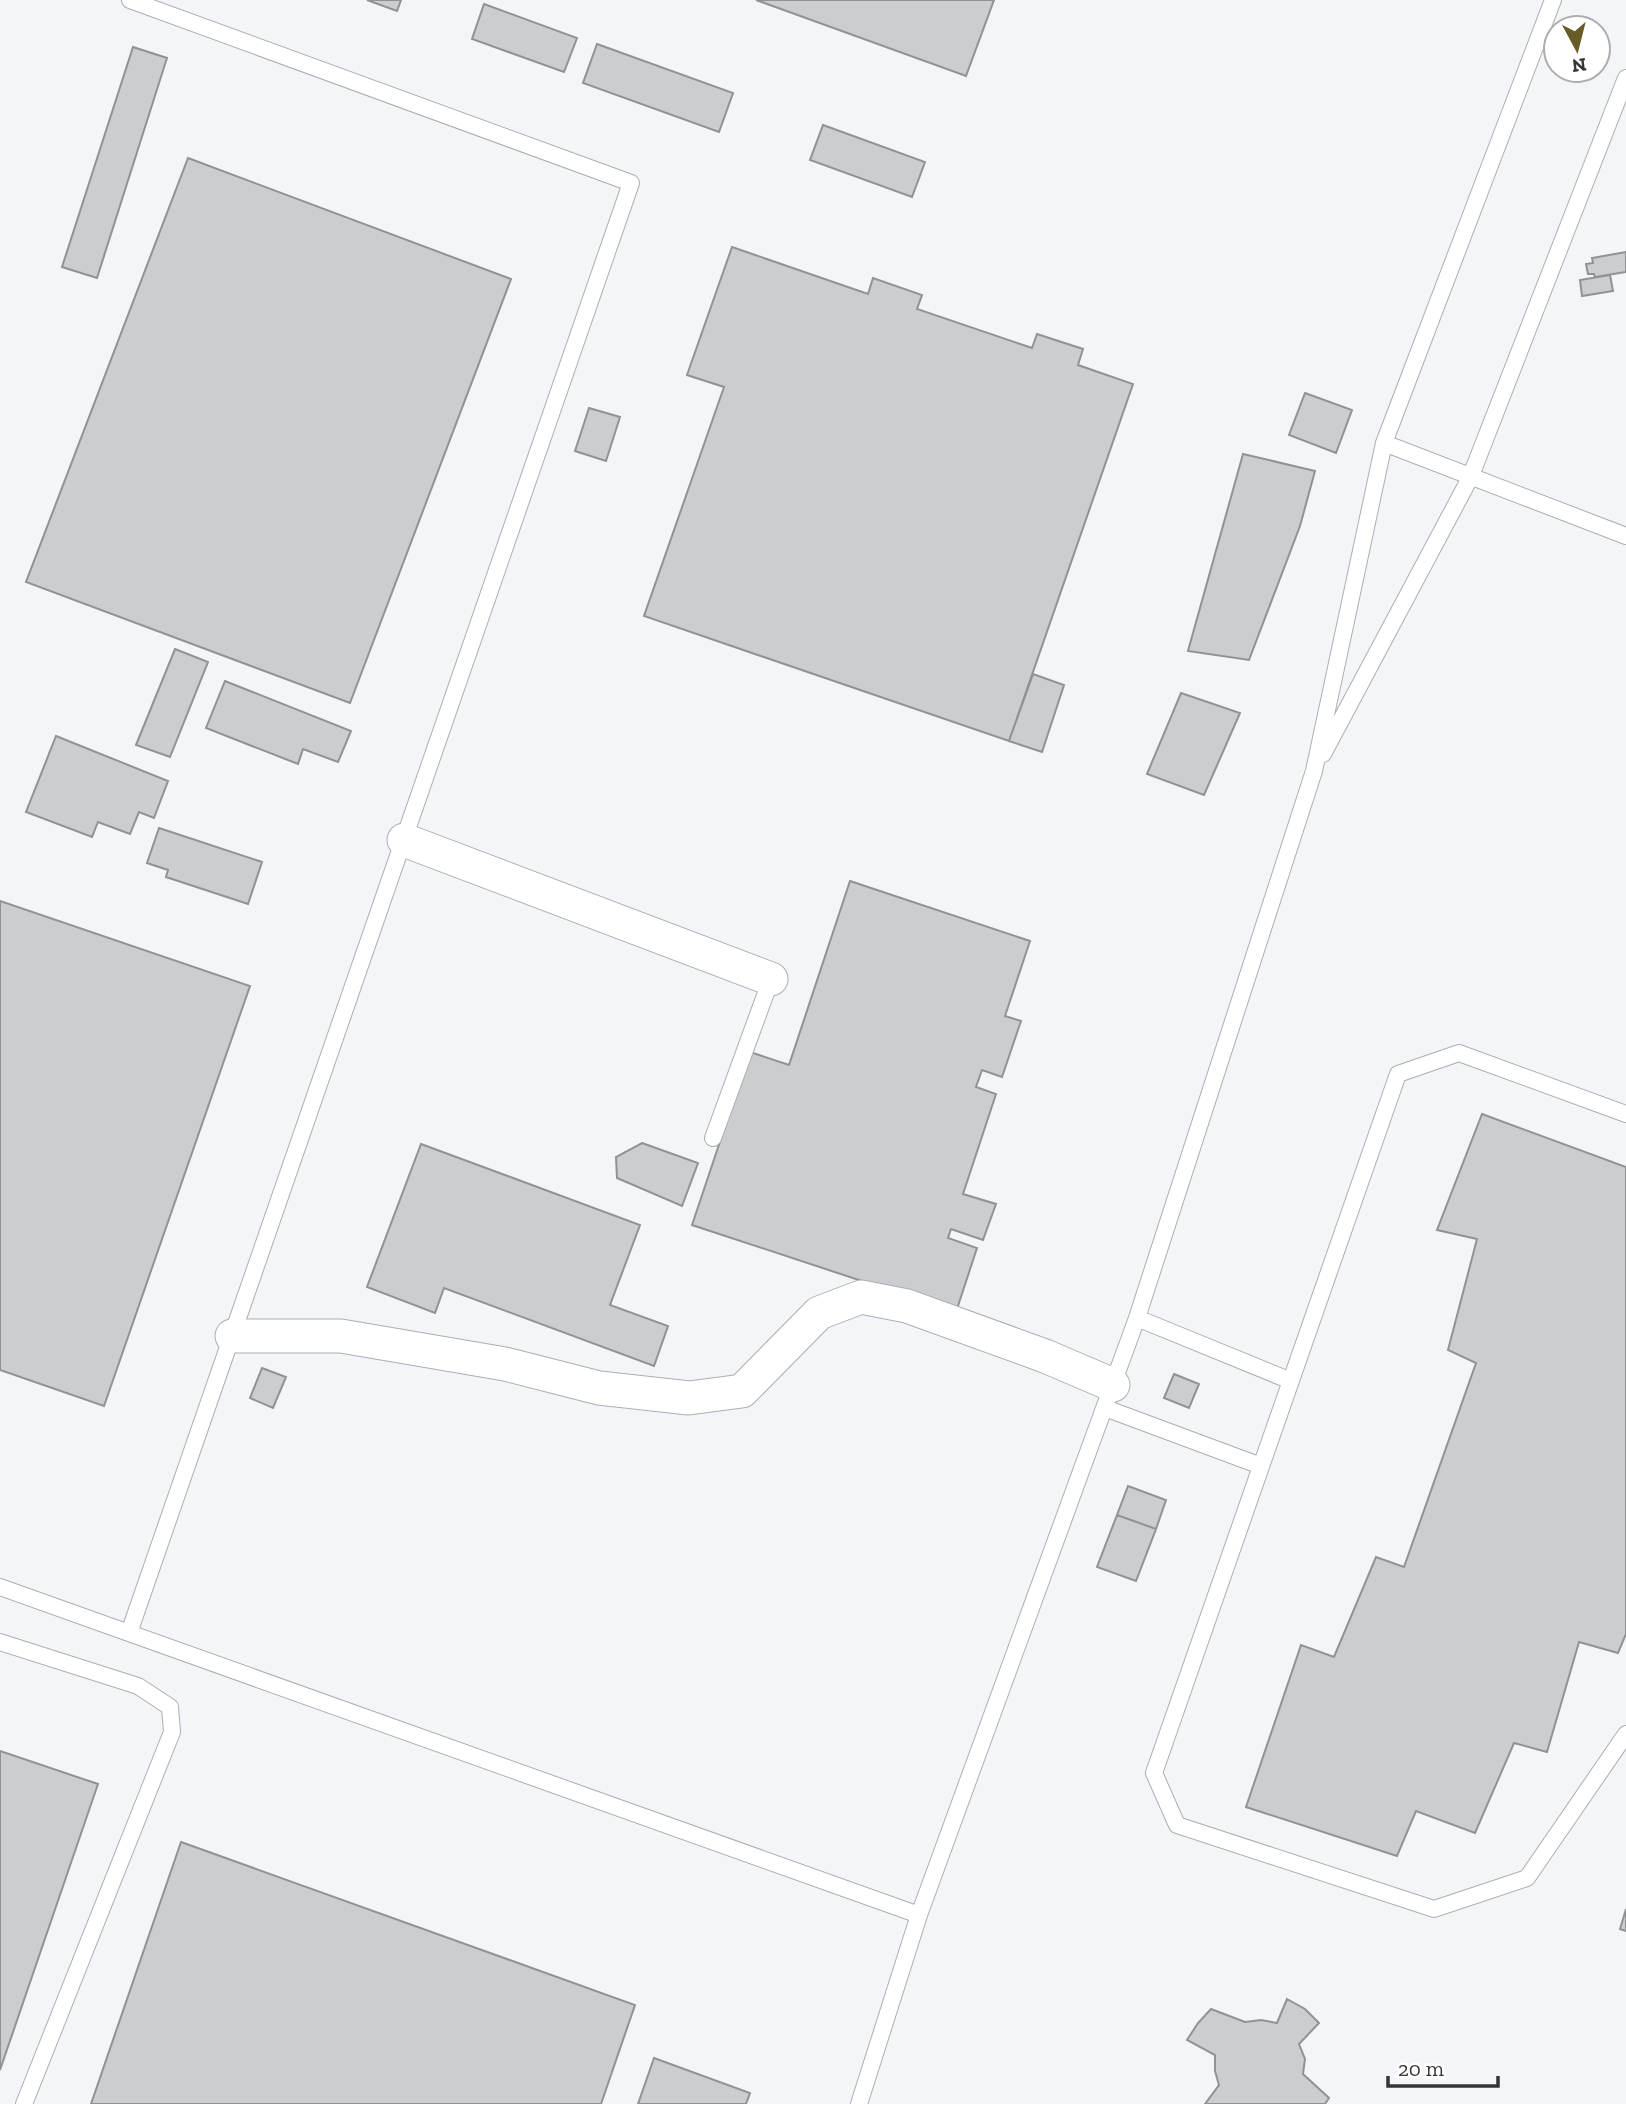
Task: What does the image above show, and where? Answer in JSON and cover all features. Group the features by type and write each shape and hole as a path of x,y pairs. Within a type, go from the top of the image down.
{"street":[{"path":"404,840 771,979"},
{"path":"232,1336 341,1336 505,1364 599,1388 689,1398 742,1391 819,1313 861,1297 907,1306 1045,1356 1109,1396"}],"lane":[{"path":"129,1633 631,183 130,0"},
{"path":"859,2104 919,1914 1137,1318 1314,771 1384,443 1553,0"},
{"path":"1314,771 1470,478 1626,78"},
{"path":"1384,443 1626,536"},
{"path":"713,1138 771,979"},
{"path":"1626,1114 1459,1053 1398,1074 1154,1773 1177,1825 1434,1909 1527,1878 1626,1734"},
{"path":"1137,1318 1290,1381"},
{"path":"1109,1396 1261,1466"},
{"path":"0,1587 919,1914"},
{"path":"0,1642 138,1686 170,1707 172,1732 24,2104"}],"building":[{"path":"367,0 401,0 397,11"},
{"path":"756,0 994,0 966,76"},
{"path":"484,4 577,38 564,72 472,39"},
{"path":"597,44 733,93 719,132 583,83"},
{"path":"133,47 167,58 97,278 62,267"},
{"path":"823,125 925,162 912,197 810,160"},
{"path":"188,158 511,279 350,703 26,582"},
{"path":"732,247 868,294 873,278 922,295 917,309 1032,348 1037,334 1083,349 1078,365 1133,384 1009,741 644,616 724,387 687,375"},
{"path":"1626,252 1626,272 1595,277 1594,274 1588,274 1586,264 1593,263 1592,258"},
{"path":"1610,275 1613,291 1582,296 1580,280"},
{"path":"1305,393 1352,410 1336,453 1289,435"},
{"path":"589,408 620,417 606,461 575,451"},
{"path":"1243,454 1315,471 1300,526 1249,660 1188,651"},
{"path":"175,649 208,662 170,757 136,745"},
{"path":"1033,674 1064,685 1042,752 1009,741"},
{"path":"225,681 351,731 338,762 303,749 298,764 206,728"},
{"path":"1181,693 1240,713 1204,795 1147,774"},
{"path":"56,736 168,781 154,818 139,812 130,834 98,822 92,837 26,812"},
{"path":"159,828 262,862 248,904 166,877 168,870 147,863"},
{"path":"850,881 1030,941 1005,1016 1021,1021 1002,1077 982,1070 976,1087 996,1094 963,1194 996,1204 983,1240 951,1229 948,1238 977,1248 956,1312 692,1225 750,1052 789,1065"},
{"path":"0,901 250,986 104,1406 0,1370"},
{"path":"1482,1114 1626,1167 1626,1634 1618,1653 1579,1642 1547,1752 1514,1743 1475,1833 1416,1811 1397,1856 1246,1807 1301,1645 1334,1657 1376,1557 1404,1567 1476,1363 1448,1350 1477,1239 1437,1230"},
{"path":"642,1143 698,1163 682,1206 617,1178 616,1157"},
{"path":"421,1144 640,1225 610,1305 668,1326 654,1366 444,1288 435,1313 367,1287"},
{"path":"262,1368 286,1377 273,1408 250,1398"},
{"path":"1174,1374 1199,1384 1189,1408 1164,1398"},
{"path":"1128,1486 1166,1500 1156,1529 1117,1515"},
{"path":"1117,1515 1156,1529 1136,1581 1097,1567"},
{"path":"0,1751 98,1784 0,2070"},
{"path":"181,1842 635,2005 601,2104 91,2104"},
{"path":"1626,1909 1626,1931 1620,1929"},
{"path":"1287,1999 1305,2009 1319,2023 1299,2044 1305,2059 1303,2074 1329,2098 1325,2104 1205,2104 1219,2085 1215,2071 1215,2055 1187,2040 1198,2023 1211,2009 1245,2022 1261,2020 1277,2023"},
{"path":"654,2058 750,2093 746,2104 638,2104"}]}
